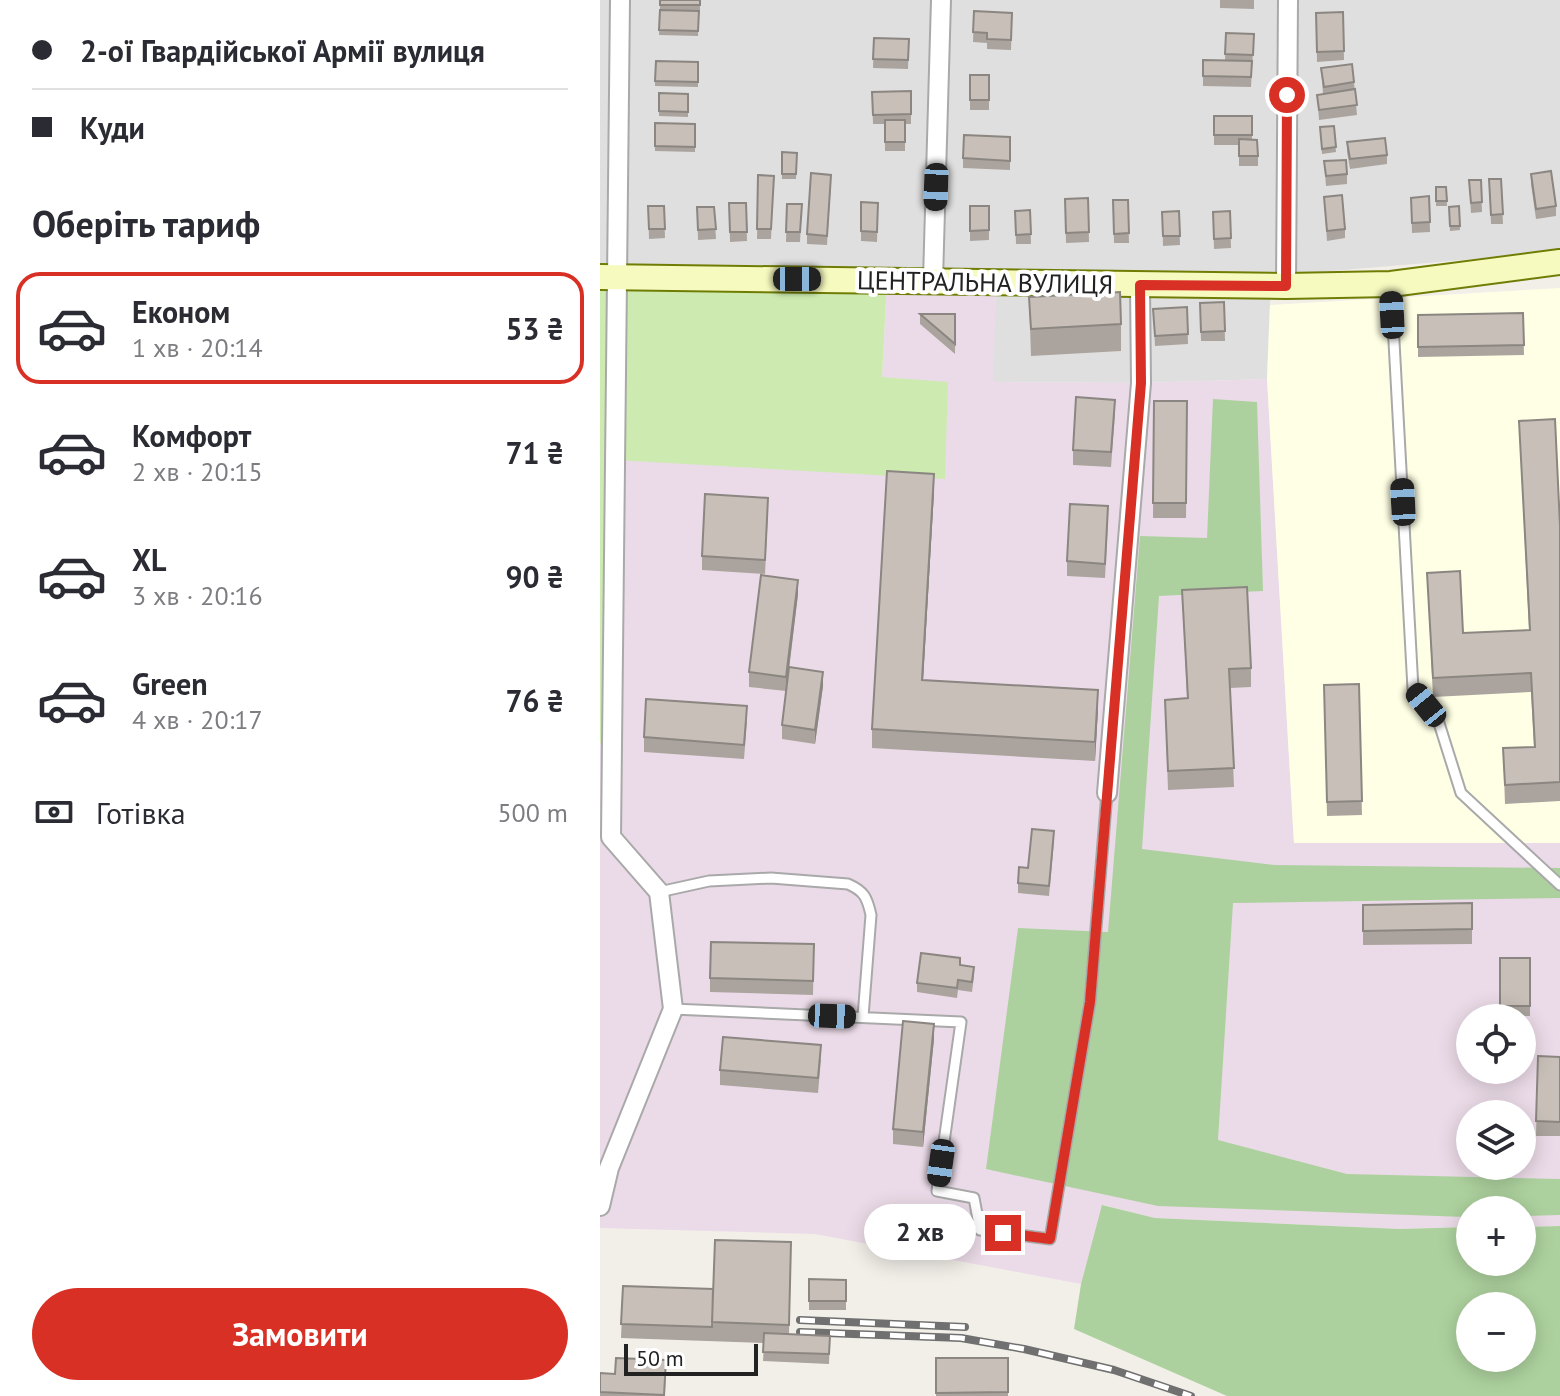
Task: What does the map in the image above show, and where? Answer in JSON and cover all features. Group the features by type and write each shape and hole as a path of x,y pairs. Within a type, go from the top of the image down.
{"main road":[{"name":"ЦЕНТРАЛЬНА ВУЛИЦЯ","path":"608,277 1286,286 1391,284 1560,262"}],"street":[{"path":"600,1206 609,1168 673,1009 659,892 611,837 608,277 620,0"},
{"path":"933,280 941,0"},
{"path":"1286,286 1288,0"},
{"path":"1107,793 1141,383 1140,285"}],"lane":[{"path":"1391,284 1413,689 1438,720 1461,793 1560,885"},
{"path":"673,1009 961,1022 937,1191 974,1198 980,1230 1050,1239 1090,1002 1107,793"},
{"path":"659,892 709,881 771,878 848,884 858,889 867,899 871,915 863,1017"}],"shaded area":[{"path":"600,0 1560,0 1560,252 1271,276 1267,379 1141,383 992,382 996,284 600,277"},
{"path":"887,280 996,283 993,382 1141,383 1267,379 1294,843 1560,843 1560,1226 1536,1227 1536,1196 1456,1196 1456,1227 1400,1229 1155,1218 1103,1205 1081,1284 815,1234 600,1228 600,743 611,743 616,460 882,378"},
{"path":"1560,288 1560,843 1294,843 1267,379 1270,305"}],"green space":[{"path":"600,277 887,280 882,377 948,382 945,479 616,460 612,743 600,743"},
{"path":"1213,399 1257,402 1263,591 1159,596 1142,849 1275,865 1560,868 1560,898 1233,903 1218,1140 1347,1174 1456,1177 1456,1180 1560,1179 1560,1215 1536,1216 1536,1196 1456,1196 1456,1217 1158,1206 986,1169 1018,928 1108,932 1140,536 1207,538"},
{"path":"1102,1205 1155,1218 1400,1229 1456,1227 1456,1276 1536,1276 1536,1227 1560,1226 1560,1396 1227,1396 1074,1329 1081,1284"}],"building":[{"path":"660,0 700,0 700,5 660,5"},
{"path":"660,10 699,11 698,31 659,30"},
{"path":"974,11 1012,13 1011,40 987,39 987,33 973,32"},
{"path":"1343,12 1344,51 1317,52 1316,13"},
{"path":"1226,33 1254,34 1253,55 1225,54"},
{"path":"874,38 909,39 908,60 873,59"},
{"path":"1203,60 1252,61 1251,77 1203,76"},
{"path":"656,61 698,62 698,82 655,81"},
{"path":"1352,64 1354,82 1324,87 1321,68"},
{"path":"970,75 989,75 989,100 970,100"},
{"path":"1355,89 1357,105 1319,110 1317,95"},
{"path":"911,91 911,114 873,115 872,92"},
{"path":"659,93 688,94 688,112 659,111"},
{"path":"1214,116 1252,116 1252,135 1214,135"},
{"path":"885,120 905,120 905,142 885,142"},
{"path":"655,123 695,124 695,147 655,146"},
{"path":"1334,126 1336,147 1322,149 1320,127"},
{"path":"964,135 1010,137 1010,161 963,158"},
{"path":"1385,138 1387,155 1350,159 1347,142"},
{"path":"1239,139 1257,140 1258,156 1239,156"},
{"path":"782,152 797,153 796,174 782,174"},
{"path":"1346,160 1347,174 1326,176 1324,161"},
{"path":"1551,171 1556,206 1536,209 1531,174"},
{"path":"811,173 831,175 827,236 807,234"},
{"path":"758,175 774,176 771,229 757,229"},
{"path":"1489,179 1501,179 1503,214 1491,215"},
{"path":"1469,180 1481,180 1482,202 1471,203"},
{"path":"1436,187 1446,187 1447,201 1436,201"},
{"path":"1342,195 1345,229 1327,231 1324,197"},
{"path":"1429,196 1430,222 1412,223 1411,198"},
{"path":"1088,198 1089,232 1066,233 1065,199"},
{"path":"1113,200 1128,200 1129,233 1114,234"},
{"path":"861,202 878,203 877,232 861,231"},
{"path":"729,203 746,203 747,232 730,232"},
{"path":"787,204 802,204 800,232 786,232"},
{"path":"648,206 664,206 665,229 649,229"},
{"path":"970,206 989,206 989,230 970,231"},
{"path":"1459,206 1460,226 1450,226 1449,207"},
{"path":"697,207 714,207 716,229 698,230"},
{"path":"1030,210 1031,234 1016,235 1015,211"},
{"path":"1179,211 1180,236 1163,236 1162,212"},
{"path":"1230,211 1231,238 1214,239 1213,212"},
{"path":"1120,292 1121,324 1031,329 1029,297"},
{"path":"1224,302 1225,331 1201,332 1200,303"},
{"path":"1187,307 1188,334 1155,336 1153,309"},
{"path":"1523,313 1524,345 1418,347 1418,315"},
{"path":"920,314 955,314 955,344"},
{"path":"1076,397 1115,400 1111,452 1073,450"},
{"path":"1154,401 1187,401 1186,503 1153,503"},
{"path":"1555,419 1560,526 1560,782 1505,785 1503,748 1535,747 1531,673 1433,678 1427,573 1460,571 1463,633 1530,630 1519,421"},
{"path":"887,471 934,474 922,680 1098,690 1095,742 872,729"},
{"path":"705,494 768,498 765,560 702,556"},
{"path":"1070,504 1108,506 1105,564 1067,561"},
{"path":"761,575 798,580 786,677 749,672"},
{"path":"1247,587 1251,668 1229,669 1234,768 1168,771 1165,700 1188,698 1182,590"},
{"path":"789,667 823,672 815,730 782,725"},
{"path":"1359,684 1362,801 1327,802 1324,685"},
{"path":"646,699 747,706 744,745 644,737"},
{"path":"1032,829 1054,831 1049,886 1018,883 1019,867 1028,868"},
{"path":"1472,903 1472,929 1363,931 1363,905"},
{"path":"711,942 814,944 813,981 710,978"},
{"path":"921,953 960,958 960,965 974,967 972,982 958,980 957,988 917,983"},
{"path":"1500,958 1530,958 1530,1004 1500,1004"},
{"path":"903,1021 934,1024 923,1132 893,1129"},
{"path":"723,1037 821,1045 818,1078 720,1070"},
{"path":"1538,1056 1560,1057 1560,1122 1536,1121"},
{"path":"715,1240 791,1242 789,1325 712,1322"},
{"path":"809,1279 846,1280 846,1301 809,1301"},
{"path":"623,1286 713,1289 712,1327 621,1324"},
{"path":"764,1333 830,1336 829,1354 763,1352"},
{"path":"616,1358 666,1360 664,1395 600,1392 600,1373 615,1374"},
{"path":"936,1358 1008,1358 1008,1392 936,1393"}],"railway":[{"path":"800,1320 965,1327"},
{"path":"800,1332 961,1338 1114,1370 1191,1396"}],"route":[{"path":"1003,1233 1050,1239 1090,1002 1141,383 1140,285 1286,286 1287,95"}]}
